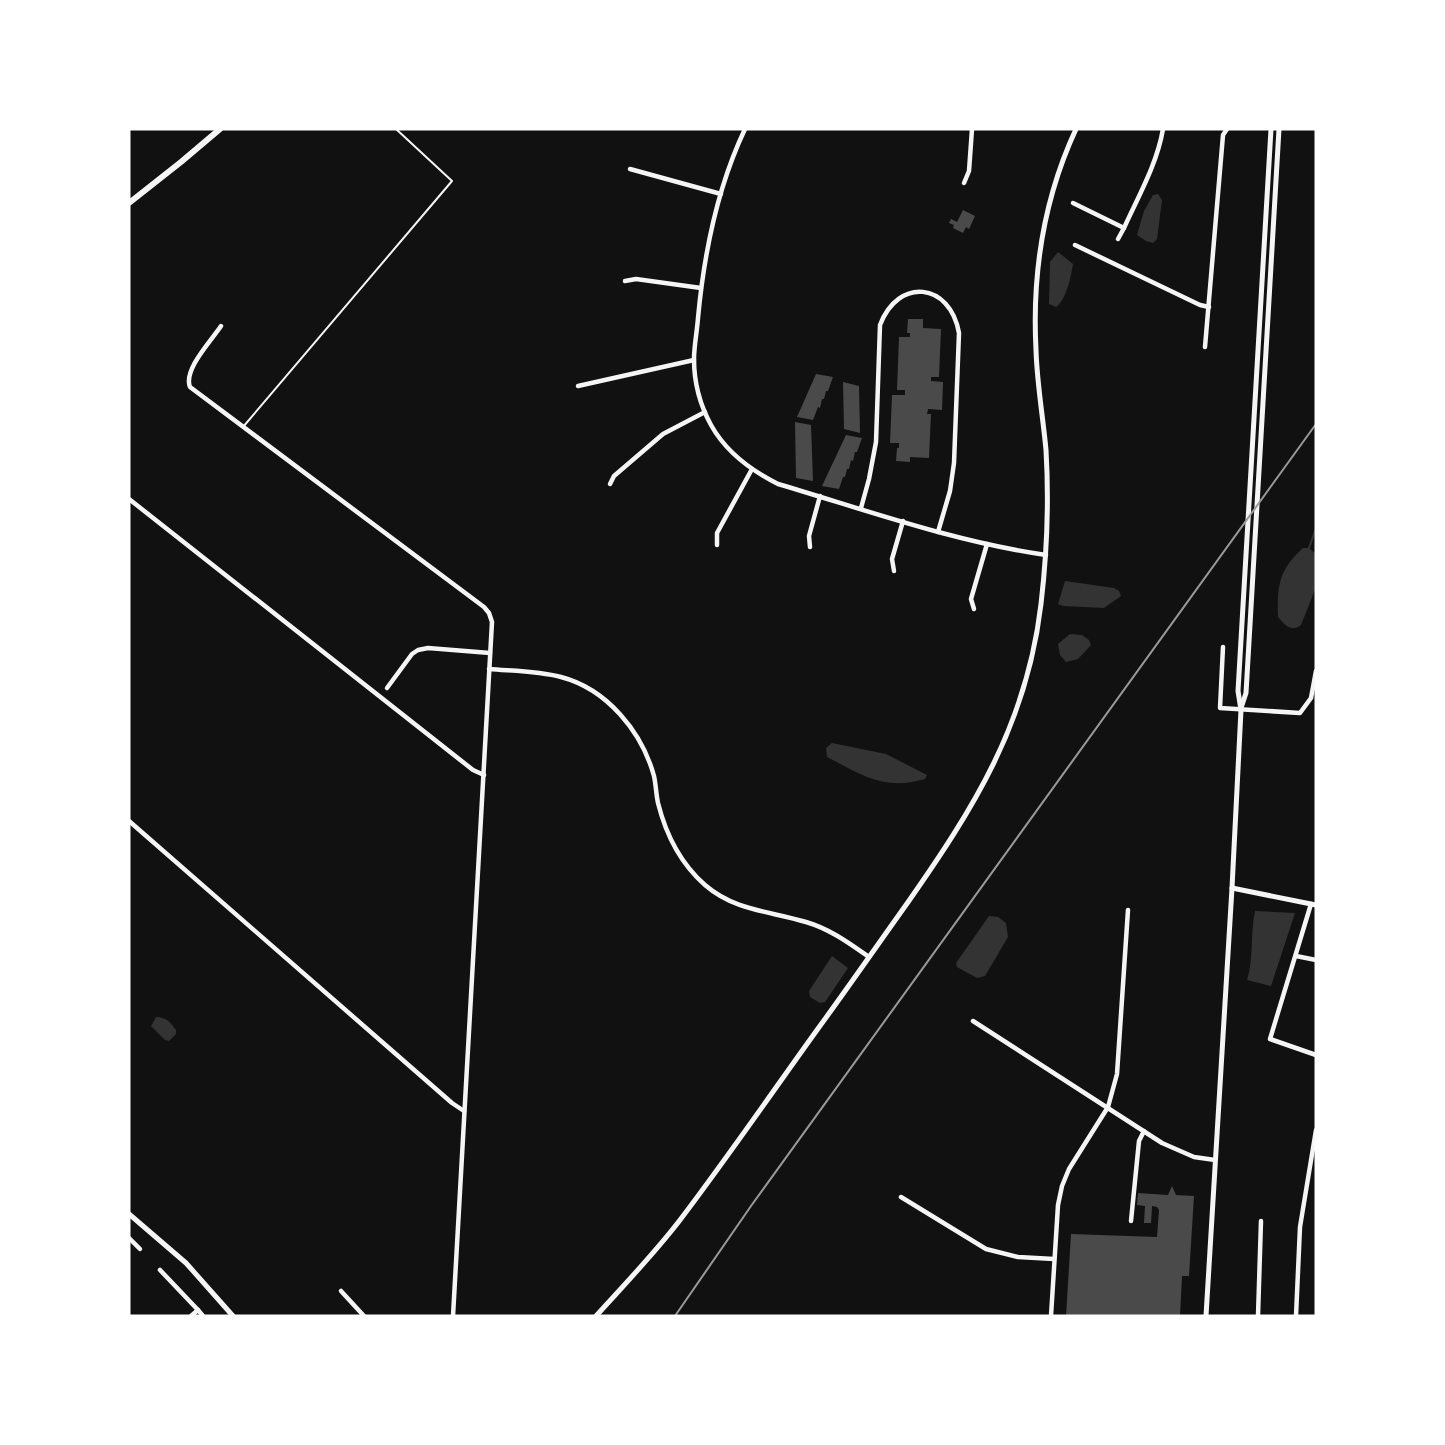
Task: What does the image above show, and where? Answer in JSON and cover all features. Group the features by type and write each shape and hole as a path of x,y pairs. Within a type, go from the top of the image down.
{"main road":[{"path":"129,203 220,129"}],"street":[{"path":"745,129 732,158 707,248 700,288 694,360 696,385 705,412 724,444 752,469 778,484 938,532 1046,555"},
{"path":"964,183 969,171 972,129"},
{"path":"596,1316 678,1222 869,957 970,810 1007,736 1024,689 1031,658 1040,609 1046,555 1046,450 1036,354 1037,271 1045,221 1056,175 1076,129"},
{"path":"1118,240 1153,167 1163,129"},
{"path":"1205,347 1223,135 1227,129"},
{"path":"1206,1316 1232,888 1241,710 1238,692 1271,129"},
{"path":"1241,710 1246,693 1279,129"},
{"path":"630,169 721,194"},
{"path":"1073,203 1124,228"},
{"path":"1075,245 1200,305 1209,307"},
{"path":"625,281 636,279 700,288"},
{"path":"861,508 876,442 880,325 891,304 901,297 920,292 932,294 950,308 956,318 959,333 954,463 950,491 938,532"},
{"path":"221,326 191,369 187,380 194,391 483,607 492,622 453,1316"},
{"path":"578,386 694,360"},
{"path":"610,484 614,476 663,434 705,412"},
{"path":"717,545 717,532 752,469"},
{"path":"810,547 809,536 820,496"},
{"path":"129,499 464,762 484,775"},
{"path":"894,571 892,559 903,521"},
{"path":"974,609 971,599 987,544"},
{"path":"1223,647 1220,708 1300,713 1311,698 1316,671"},
{"path":"387,688 412,654 418,650 428,648 490,653"},
{"path":"489,669 562,677 590,691 610,706 628,724 644,748 654,777 663,823 671,841 691,872 708,887 744,908 807,922 828,930 869,957"},
{"path":"129,821 452,1103 464,1111"},
{"path":"1232,888 1314,904 1270,1039 1316,1054"},
{"path":"1051,1316 1058,1205 1062,1186 1069,1169 1108,1107 1117,1074 1128,910"},
{"path":"1296,956 1316,960"},
{"path":"973,1021 1180,1152 1215,1160"},
{"path":"1296,1316 1300,1227 1316,1130"},
{"path":"1131,1221 1139,1141 1144,1131"},
{"path":"901,1197 986,1249 1018,1257 1054,1259"},
{"path":"129,1214 186,1263 232,1316"},
{"path":"1258,1316 1260,1221"},
{"path":"130,1241 140,1249"},
{"path":"160,1270 203,1316"},
{"path":"341,1291 364,1316"},
{"path":"191,1316 198,1310"}],"lane":[{"path":"243,427 452,181 396,129"}],"shaded area":[{"path":"1158,194 1162,200 1157,239 1153,243 1137,235 1144,211 1153,195"},
{"path":"1058,252 1073,264 1065,294 1056,307 1049,304 1050,262"},
{"path":"1303,548 1309,548 1316,554 1316,587 1301,625 1291,628 1278,617 1279,587 1284,571"},
{"path":"1065,581 1114,588 1121,596 1104,608 1063,606 1058,604"},
{"path":"1070,634 1082,635 1089,640 1091,645 1078,659 1066,662 1060,655 1058,644"},
{"path":"832,743 886,754 927,775 925,779 897,783 874,779 827,757 826,748"},
{"path":"1255,911 1295,913 1271,986 1247,980"},
{"path":"989,916 998,917 1006,923 1008,937 985,976 977,978 957,967 956,963"},
{"path":"832,956 848,968 825,1002 820,1003 810,997 809,991"},
{"path":"156,1017 168,1020 176,1030 176,1034 169,1041 151,1026"}],"building":[{"path":"963,210 975,216 969,229 966,227 963,233 949,223 951,219 957,222"},
{"path":"908,319 923,319 923,328 941,329 939,377 931,377 931,381 943,382 942,410 928,409 927,414 931,414 929,458 910,457 910,462 896,461 899,443 890,443 892,395 905,395 905,390 897,390 899,337 910,337 910,333 907,333"},
{"path":"816,374 833,377 828,391 813,420 797,417"},
{"path":"843,382 859,386 860,433 844,429"},
{"path":"795,422 811,425 813,481 796,478"},
{"path":"846,435 862,438 853,461 851,460 839,489 822,486"},
{"path":"1172,1186 1176,1195 1194,1196 1189,1276 1182,1276 1180,1316 1066,1316 1071,1234 1157,1237 1159,1210 1152,1206 1151,1223 1144,1223 1145,1206 1137,1205 1138,1193 1168,1195"}],"waterway":[{"path":"1309,548 1316,528"}],"railway":[{"path":"675,1316 751,1206 1316,424"}]}
